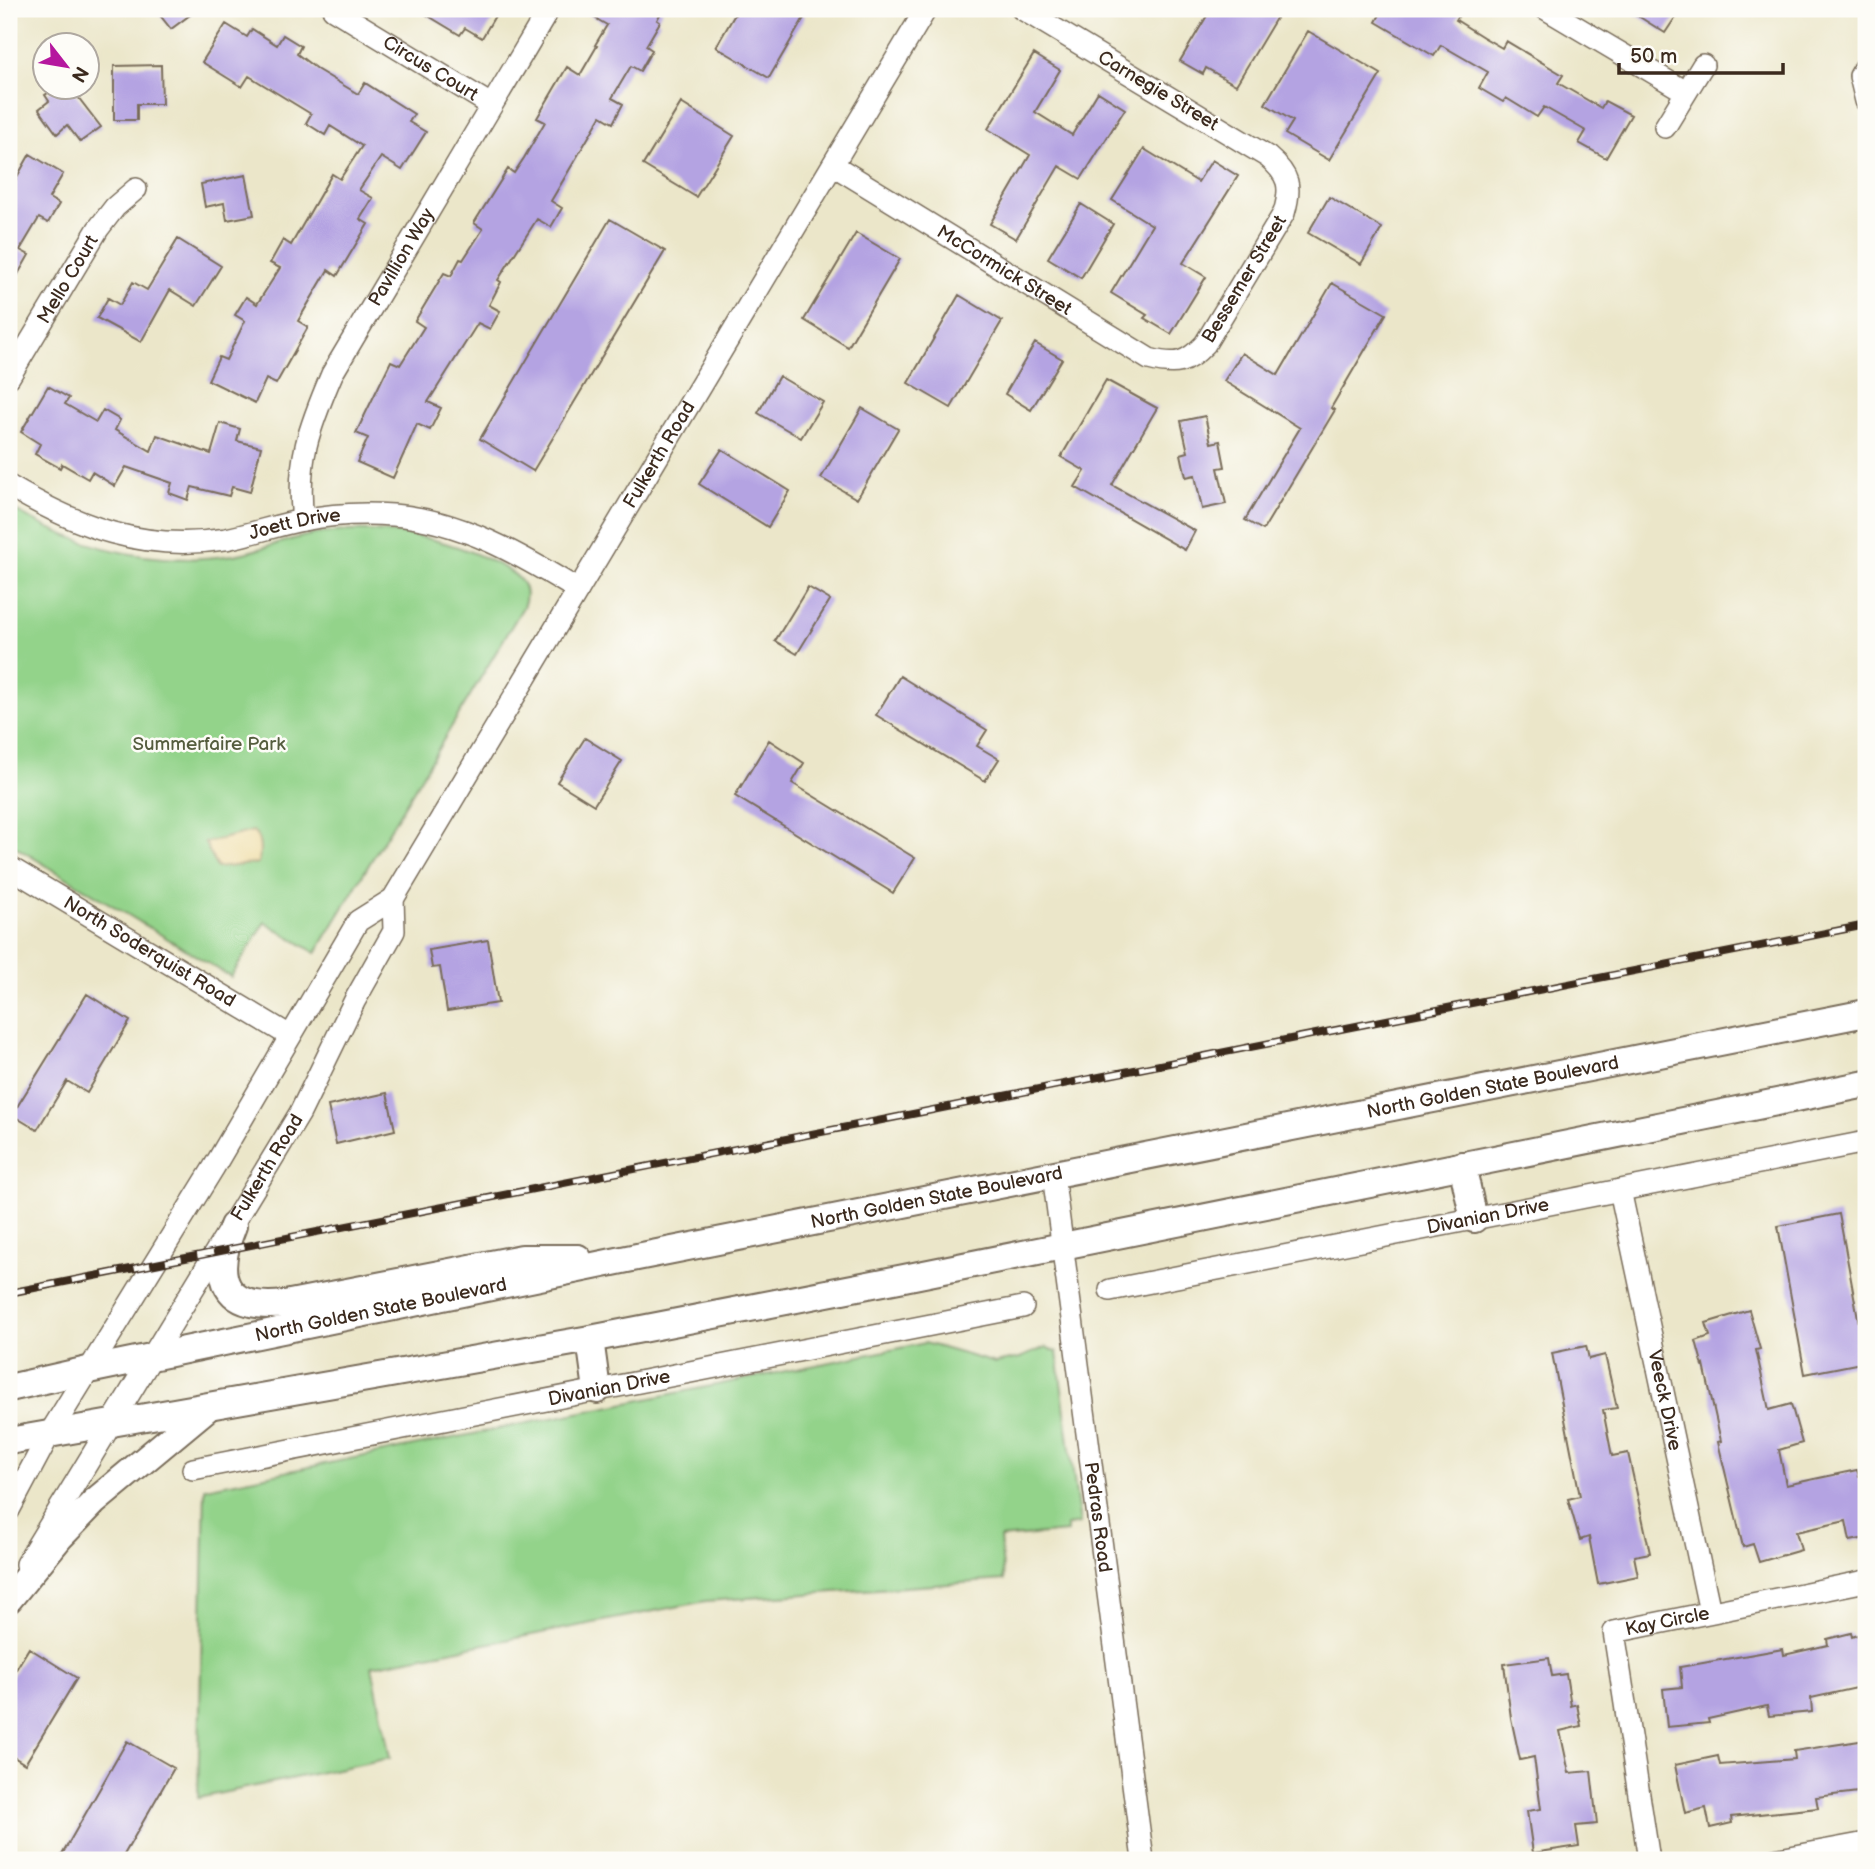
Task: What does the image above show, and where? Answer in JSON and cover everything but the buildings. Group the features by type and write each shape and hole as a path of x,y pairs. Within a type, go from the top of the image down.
{"main road":[{"name":"North Golden State Boulevard","path":"9,1388 632,1258 1866,1013"},
{"path":"9,1441 590,1339 1063,1247 1866,1084"},
{"path":"1462,1166 1474,1219"},
{"path":"233,1226 223,1257 222,1273 228,1289 242,1300 268,1305 285,1304 522,1258 632,1258"},
{"path":"590,1339 597,1390"},
{"path":"9,1599 60,1537 94,1502 207,1408"}],"street":[{"name":"Circus Court","path":"333,9 491,105"},
{"name":"Pavillion Way","path":"303,520 300,481 303,452 332,374 550,9"},
{"name":"Fulkerth Road","path":"9,1510 50,1433 214,1167 358,921 393,900 926,9"},
{"name":"Carnegie Street","path":"1022,9 1268,157 1280,167 1288,181"},
{"path":"1549,9 1686,92"},
{"path":"1665,127 1703,65"},
{"path":"1866,66 1860,76 1866,101"},
{"name":"McCormick Street","path":"833,165 1149,359 1179,363"},
{"name":"Bessemer Street","path":"1179,363 1193,356 1205,344 1284,213 1289,197 1288,181"},
{"name":"Mello Court","path":"9,377 98,229 115,207 136,189"},
{"name":"Joett Drive","path":"9,486 71,520 103,531 174,542 208,541 244,535 303,520 341,514 376,514 438,522 514,552 578,590"},
{"name":"North Soderquist Road","path":"9,867 290,1036"},
{"name":"Fulkerth Road","path":"9,1592 295,1122 355,1000 394,931 393,900"},
{"name":"Divanian Drive","path":"1110,1290 1866,1142"},
{"name":"Pedras Road","path":"1053,1174 1143,1860"},
{"name":"Veeck Drive","path":"1620,1190 1710,1612"},
{"name":"Divanian Drive","path":"193,1469 1023,1307"},
{"name":"Kay Circle","path":"1649,1860 1614,1632 1866,1581"},
{"path":"1773,1860 1866,1843"}],"green space":[{"name":"Summerfaire Park","path":"9,507 46,527 84,542 143,556 164,558 233,555 300,537 334,532 408,535 479,555 507,569 522,582 526,593 523,607 316,953 265,922 231,977 9,843"},
{"path":"925,1343 995,1363 1020,1358 1046,1347 1057,1352 1080,1524 1067,1526 1067,1532 1000,1538 1004,1580 706,1601 372,1666 390,1758 198,1798 205,1488"}],"sand":[{"path":"253,831 260,846 258,863 217,868 205,843"}],"railway":[{"path":"9,1293 1866,925"}]}
